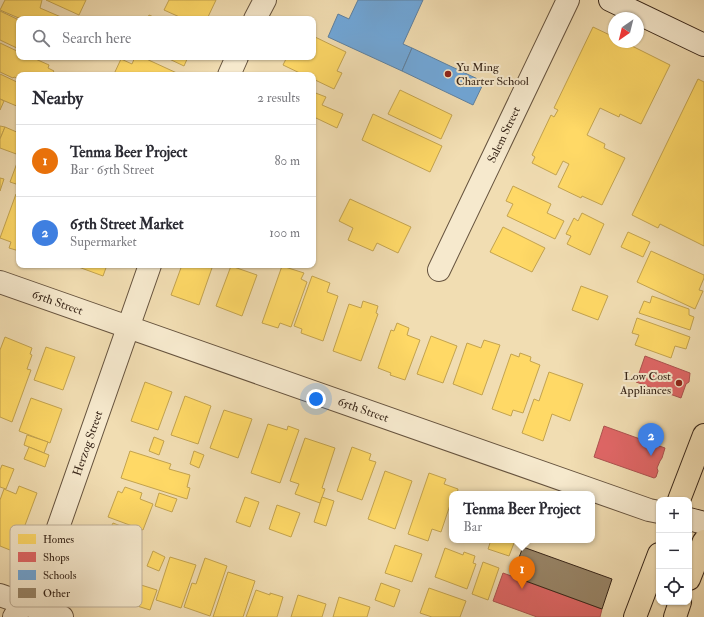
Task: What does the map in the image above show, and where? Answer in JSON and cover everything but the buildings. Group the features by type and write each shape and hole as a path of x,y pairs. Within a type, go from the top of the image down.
{"main road":[{"path":"680,497 704,435"},
{"path":"692,571 704,540"},
{"path":"635,617 656,562"},
{"path":"675,617 679,605"}],"street":[{"path":"257,16 264,0"},
{"name":"Salem Street","path":"439,270 568,0"},
{"path":"610,0 704,45"},
{"path":"230,72 236,60"},
{"name":"Herzog Street","path":"59,525 149,268"},
{"name":"65th Street","path":"0,282 594,491"},
{"name":"65th Street","path":"595,491 656,511"},
{"path":"692,520 704,523"},
{"path":"0,595 10,603"},
{"path":"19,610 62,617"}],"place":[{"name":"Yu Ming Charter School","path":"448,74"},
{"name":"Low Cost Appliances","path":"679,383"},
{"name":"65th Street Market","path":"651,456"},
{"name":"Tenma Beer Project","path":"522,589"}]}
